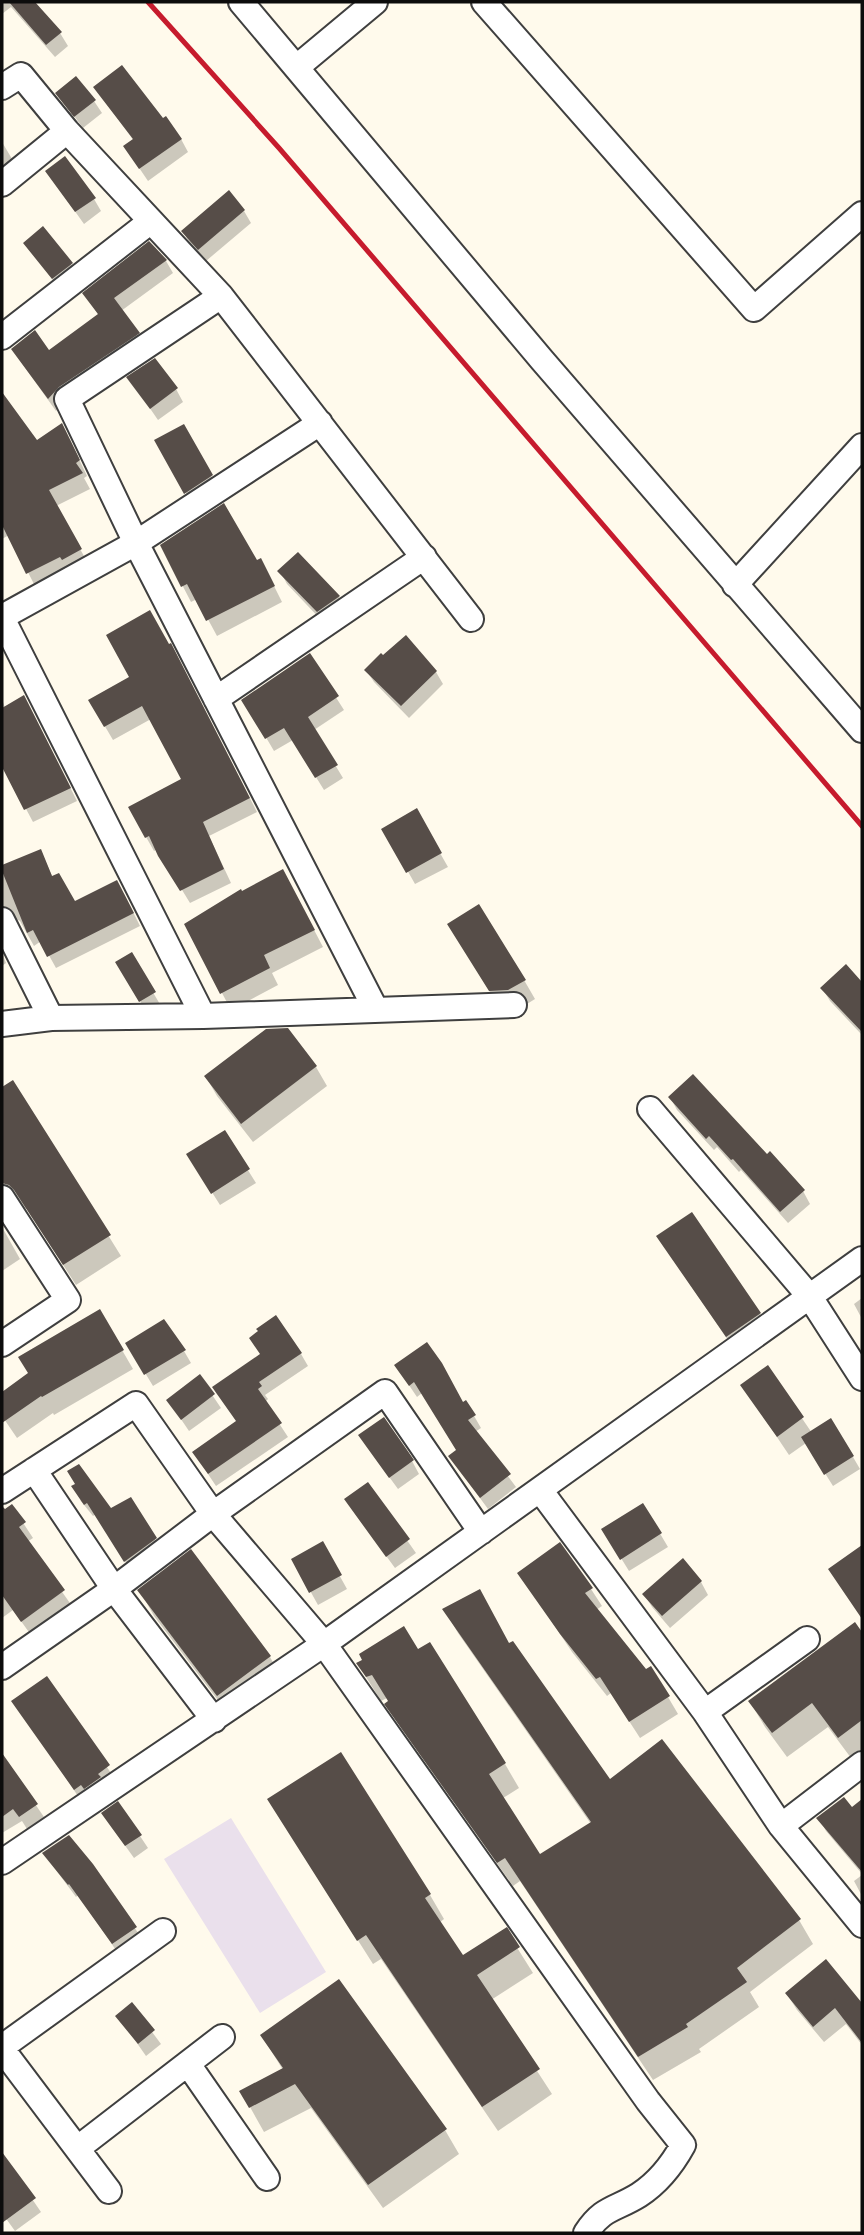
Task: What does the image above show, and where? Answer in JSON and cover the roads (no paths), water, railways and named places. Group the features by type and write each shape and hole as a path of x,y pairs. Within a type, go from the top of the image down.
{"street":[{"path":"241,2 735,585 858,716"},
{"path":"297,67 376,2"},
{"path":"484,2 754,309 862,214"},
{"path":"2,87 21,75 67,131 221,296 471,619"},
{"path":"2,184 67,131"},
{"path":"2,337 151,221"},
{"path":"221,296 67,399 136,543 376,1010"},
{"path":"203,1016 2,617 136,543 320,423"},
{"path":"735,585 862,446"},
{"path":"216,699 424,557"},
{"path":"2,920 51,1018"},
{"path":"2,1024 51,1018 203,1016 514,1005"},
{"path":"650,1109 810,1297 862,1378"},
{"path":"2,1198 68,1300 2,1344"},
{"path":"2,1862 324,1644 862,1259"},
{"path":"2,1667 385,1392 481,1532"},
{"path":"2,1491 136,1404 213,1514 324,1644 640,2090 683,2145 669,2170 640,2194 592,2225"},
{"path":"34,1470 114,1589 214,1720"},
{"path":"540,1490 705,1712 781,1826 862,1925"},
{"path":"705,1712 807,1639"},
{"path":"781,1826 862,1764"},
{"path":"109,2191 2,2048 163,1931"},
{"path":"78,2148 222,2038"},
{"path":"188,2064 267,2178"}],"railway":[{"path":"148,2 279,148 862,826"}]}
